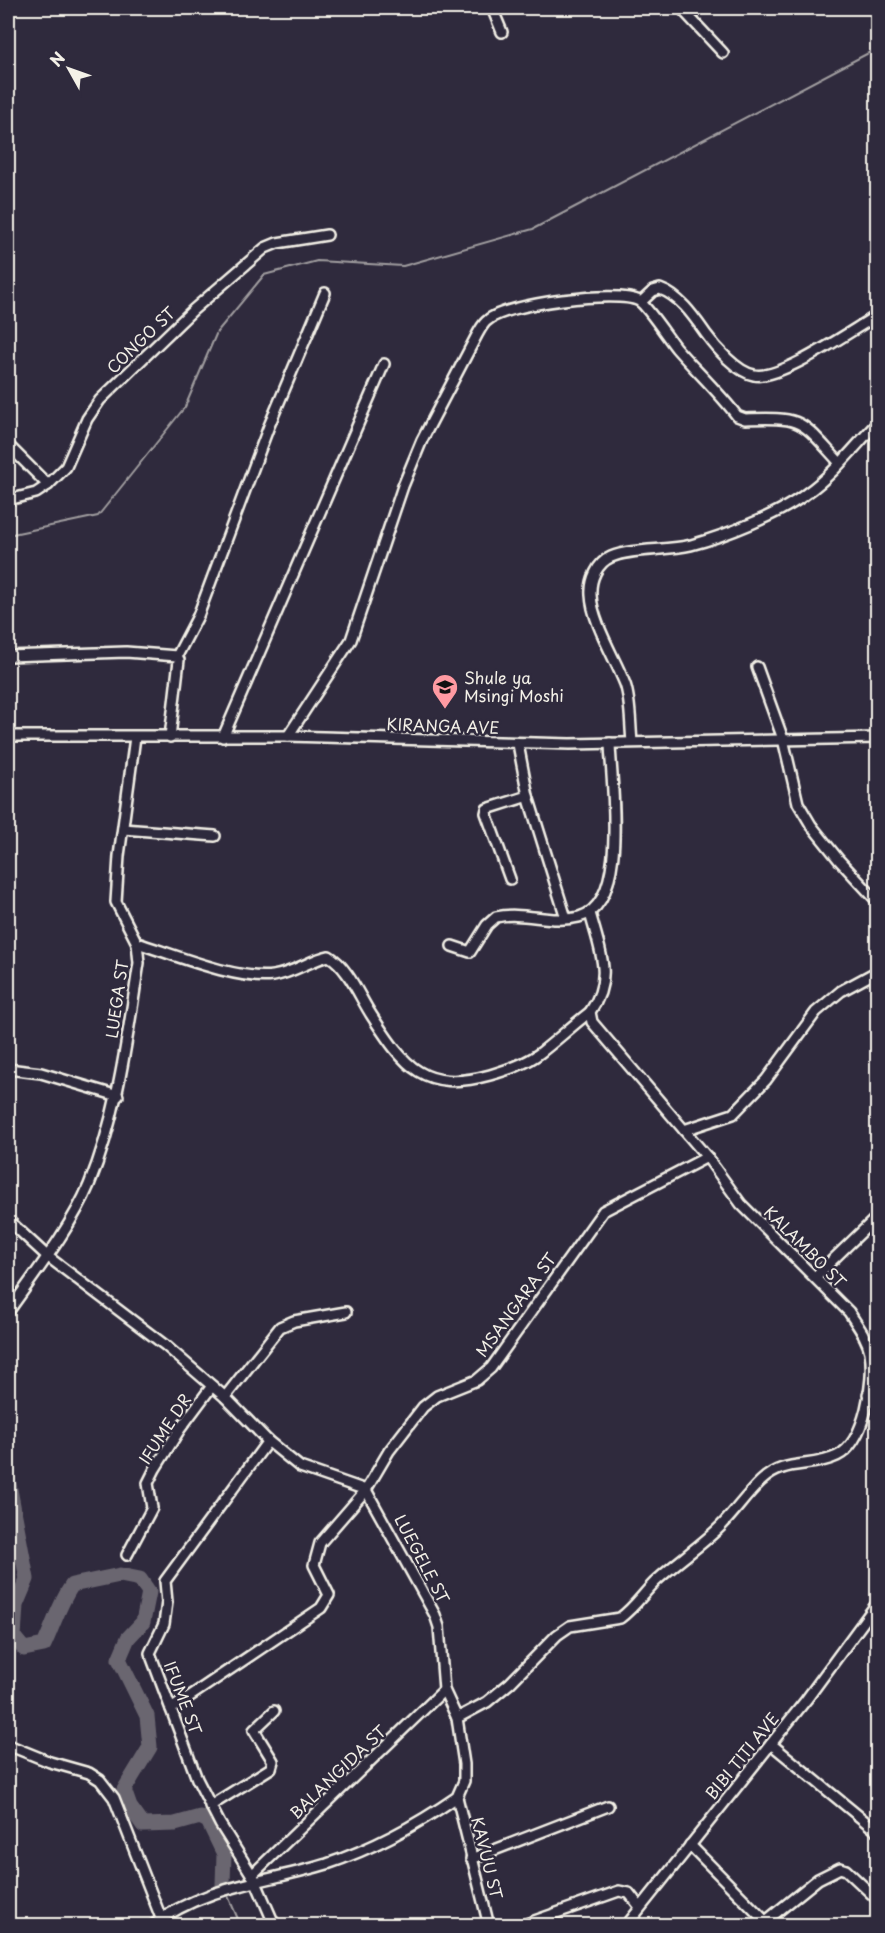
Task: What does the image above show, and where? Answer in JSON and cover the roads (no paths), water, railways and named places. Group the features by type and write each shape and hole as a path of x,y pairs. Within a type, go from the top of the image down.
{"street":[{"path":"492,8 502,32"},
{"path":"681,8 723,53"},
{"name":"CONGO ST","path":"8,500 36,493 48,485 66,467 87,419 100,400 193,310 265,248 277,243 327,235"},
{"path":"641,302 653,291 660,289 675,297 713,344 746,372 756,376 772,374 797,363 878,315"},
{"path":"170,738 179,660 177,656 198,616 269,426 325,293"},
{"path":"288,736 351,640 403,486 422,440 477,335 488,320 521,308 557,301 614,297 641,302 676,347 737,416 745,419 796,420 805,425 840,463"},
{"path":"223,737 384,363"},
{"path":"632,742 626,686 591,596 592,578 599,566 609,557 627,552 668,550 721,536 807,494 878,422"},
{"path":"8,445 48,485"},
{"path":"8,656 126,652 177,656"},
{"path":"757,666 783,739 798,803 832,851 878,902"},
{"name":"KIRANGA AVE","path":"8,736 170,738 288,736 518,744 878,738"},
{"name":"LUEGA ST","path":"8,1312 47,1256 88,1187 118,1096 139,963 137,943 116,902 135,737"},
{"path":"452,946 470,952 487,926 496,917 566,918 590,914 604,897 611,874 614,835 610,743"},
{"path":"518,744 528,796 566,918"},
{"path":"510,879 486,813 487,809 528,796"},
{"path":"123,829 215,836"},
{"path":"137,943 250,977 272,976 300,969 329,956 345,974 395,1051 416,1070 440,1081 470,1080 521,1064 539,1054 590,1012 598,1000 605,974 590,914"},
{"path":"684,1130 733,1114 766,1080 816,1012 841,991 878,971"},
{"name":"KALAMBO ST","path":"457,1718 487,1702 510,1683 556,1635 570,1626 620,1618 627,1613 656,1582 722,1525 768,1475 780,1467 835,1457 845,1451 856,1439 868,1394 872,1370 870,1351 862,1331 849,1312 816,1276 741,1203 707,1157 597,1030 590,1012"},
{"path":"8,1069 41,1073 118,1096"},
{"name":"MSANGARA ST","path":"171,1709 321,1608 329,1595 317,1575 315,1555 320,1542 366,1490 389,1451 423,1407 437,1396 477,1380 491,1368 603,1211 707,1157"},
{"path":"816,1276 878,1216"},
{"path":"8,1220 47,1256 166,1346 225,1397 268,1441 300,1467 366,1490"},
{"path":"225,1397 280,1327 294,1321 346,1312"},
{"path":"870,1351 878,1343"},
{"name":"IFUME DR","path":"127,1555 152,1508 148,1483 180,1429 212,1386"},
{"path":"868,1394 878,1402"},
{"name":"IFUME ST","path":"268,1441 165,1581 167,1602 164,1624 150,1653 197,1779 210,1806 253,1878 275,1926"},
{"name":"LUEGELE ST","path":"366,1490 435,1614 439,1627 444,1690 457,1718 464,1781 457,1797"},
{"name":"BIBI TITI AVE","path":"630,1924 640,1907 771,1744 878,1602"},
{"name":"BALANGIDA ST","path":"253,1878 444,1690"},
{"path":"210,1806 271,1768 273,1761 254,1730 274,1711"},
{"path":"771,1744 878,1832"},
{"path":"8,1745 50,1762 89,1773 100,1780 114,1798 161,1918"},
{"path":"152,1926 161,1918 200,1898 253,1878 325,1864 351,1855 457,1797"},
{"name":"KAVUU ST","path":"457,1797 489,1926"},
{"path":"471,1859 608,1806"},
{"path":"690,1845 768,1923 818,1879 840,1868 846,1870 878,1900"},
{"path":"520,1926 619,1891 629,1893 640,1907"}],"waterway":[{"path":"8,535 98,516 185,407 217,332 264,275 317,261 403,266 533,229 878,48"},
{"path":"8,1479 27,1579 16,1605 14,1637 24,1649 44,1645 72,1585 120,1575 140,1579 149,1592 143,1622 128,1638 119,1659 147,1716 150,1747 124,1790 130,1807 143,1825 175,1824 200,1817 208,1821 224,1854 223,1884"},
{"path":"228,1896 241,1926"}],"place":[{"name":"Shule ya Msingi Moshi","path":"445,710"}]}
